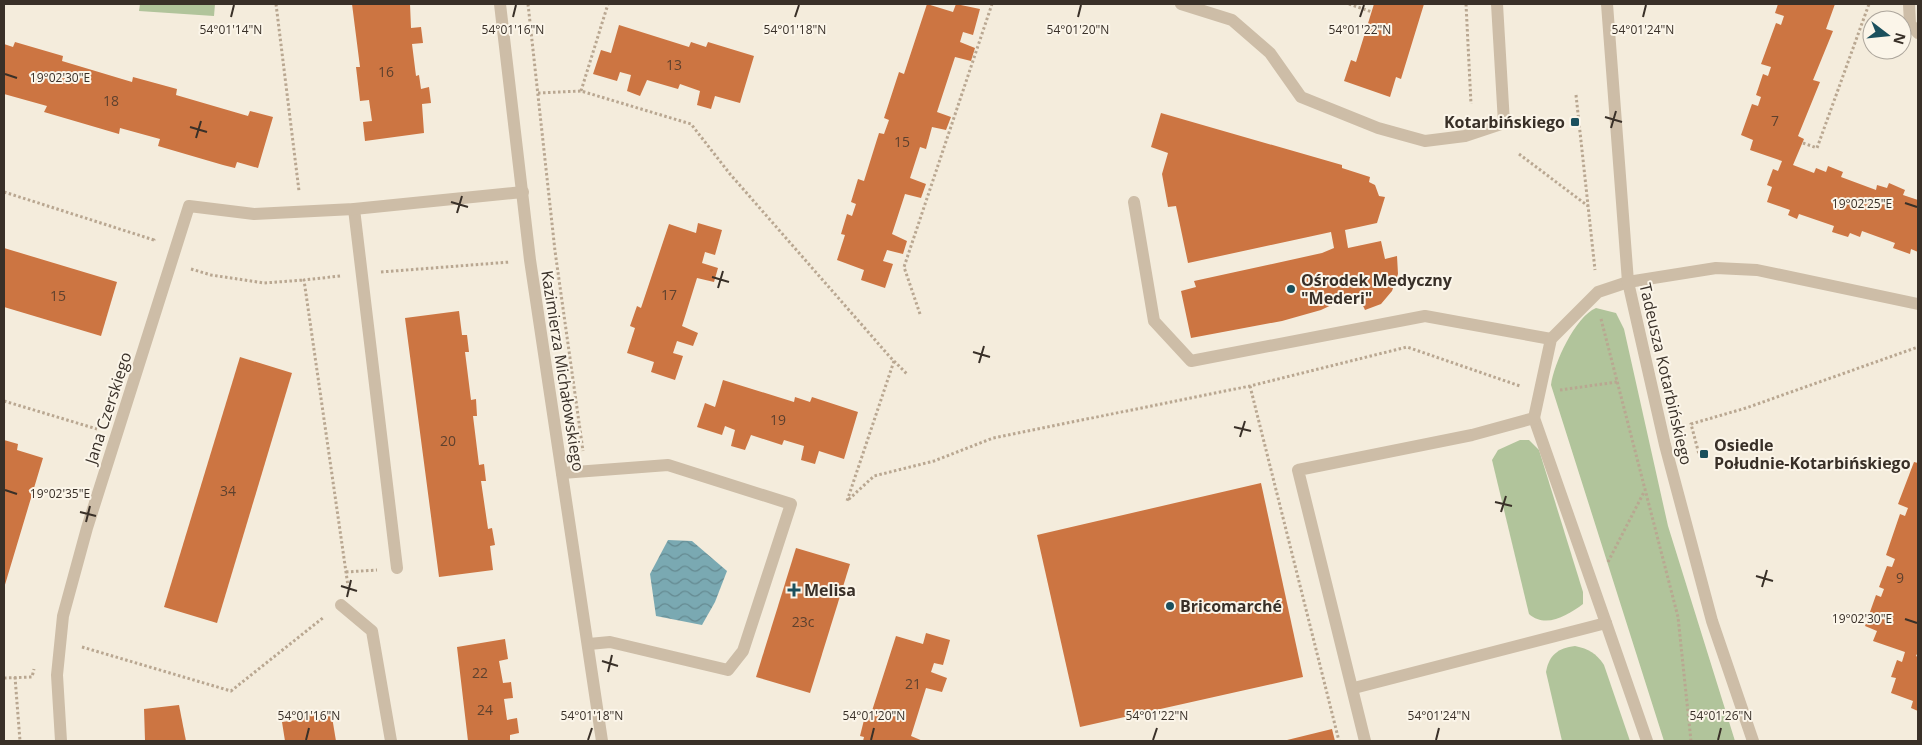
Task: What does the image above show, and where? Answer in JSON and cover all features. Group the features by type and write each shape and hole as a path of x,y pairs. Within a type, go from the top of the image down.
{"street":[{"name":"Kazimierza Michałowskiego","path":"500,4 530,260 589,644 602,741"},
{"path":"1181,4 1232,20 1270,53 1301,97 1378,128 1425,141 1465,136 1504,123 1497,4"},
{"name":"Tadeusza Kotarbińskiego","path":"1606,4 1628,282 1667,454 1712,621 1753,741"},
{"path":"1909,4 1910,24 1918,33"},
{"path":"301,212 523,192"},
{"path":"1134,202 1154,321 1191,361 1425,316 1551,340"},
{"name":"Jana Czerskiego","path":"61,741 57,675 63,616 87,528 189,206 254,214 301,212"},
{"path":"354,208 397,568"},
{"path":"1647,741 1534,418 1551,340 1598,292 1628,282 1716,268 1757,270 1918,304"},
{"path":"1365,741 1354,688 1298,470 1472,435 1534,418"},
{"path":"562,473 668,465 791,504 744,651 728,670 610,642 589,644"},
{"path":"341,605 372,631 391,741"},
{"path":"1354,688 1606,623"}],"path":[{"path":"276,4 301,212"},
{"path":"528,4 555,251 586,472"},
{"path":"581,91 608,4"},
{"path":"920,314 904,267 992,4"},
{"path":"1349,4 1372,12"},
{"path":"1466,4 1471,104"},
{"path":"1803,143 1817,148 1869,4"},
{"path":"538,93 581,91 691,124 730,174 908,375"},
{"path":"1576,95 1600,315 1644,492 1678,617 1691,741"},
{"path":"1519,154 1588,206"},
{"path":"894,361 847,501 874,476 934,461 993,438 1250,386 1407,347 1540,393 1617,382"},
{"path":"1700,458 1691,424 1746,408 1918,347"},
{"path":"1250,386 1338,741"},
{"path":"4,401 100,430"},
{"path":"1594,588 1644,492"},
{"path":"346,572 397,568"},
{"path":"61,641 231,691 341,605"},
{"path":"4,678 32,677 36,661"},
{"path":"16,677 20,741"}],"green space":[{"path":"140,4 215,4 214,16 139,11"},
{"path":"1596,308 1616,313 1624,329 1668,526 1735,741 1664,741 1551,385 1556,365 1573,331 1588,313"},
{"path":"1520,440 1529,440 1539,450 1583,592 1583,604 1557,619 1542,620 1529,614 1492,460 1498,450"},
{"path":"1575,646 1592,652 1604,665 1630,741 1562,741 1546,672 1549,661 1555,653"}],"water":[{"path":"668,540 692,541 727,571 715,602 702,625 656,616 650,574"}],"building":[{"path":"352,4 410,4 411,28 421,27 423,43 412,44 416,76 419,75 421,89 429,87 431,103 422,104 424,133 365,141 363,122 372,121 369,100 360,101 356,67 360,67"},
{"path":"927,4 953,12 956,4 980,9 973,35 963,32 960,42 975,48 971,61 955,57 937,112 951,117 946,130 932,127 926,149 920,147 910,178 926,184 921,198 905,194 892,234 907,241 903,254 887,250 883,261 893,264 885,288 861,280 864,270 837,260 845,235 841,234 847,214 852,216 856,204 851,202 858,179 864,181 879,133 884,134 889,120 884,118 899,72 904,74"},
{"path":"1374,4 1424,4 1401,79 1396,77 1390,97 1344,81 1351,60 1356,62"},
{"path":"1778,4 1835,4 1826,29 1833,31 1813,80 1820,82 1798,136 1804,139 1793,165 1814,173 1816,168 1826,172 1828,166 1843,172 1841,177 1876,190 1877,185 1887,188 1889,183 1905,190 1903,195 1918,200 1918,252 1911,249 1910,254 1893,248 1895,243 1862,231 1860,237 1850,233 1848,237 1832,232 1834,226 1799,214 1797,219 1788,215 1790,210 1767,202 1772,187 1767,185 1773,169 1778,171 1782,161 1750,150 1753,140 1741,135 1752,104 1758,106 1761,97 1756,95 1763,74 1768,76 1771,67 1761,64 1776,23 1781,25 1784,16 1775,13"},
{"path":"619,25 689,47 691,42 706,47 708,42 754,56 740,103 715,96 711,109 697,105 700,91 680,84 678,89 647,80 640,96 627,91 631,75 620,72 617,81 593,74 601,50 611,53"},
{"path":"15,42 63,56 62,61 132,82 133,77 177,89 176,95 248,116 250,111 273,117 258,168 237,162 235,168 223,165 158,146 160,139 120,128 119,134 44,112 47,106 4,94 4,44 13,47"},
{"path":"1161,113 1342,165 1342,168 1370,177 1369,182 1375,185 1379,196 1385,197 1377,223 1345,230 1348,248 1381,241 1385,259 1397,256 1398,274 1392,291 1381,304 1365,310 1357,293 1321,310 1282,321 1191,338 1181,291 1196,287 1194,281 1322,253 1334,248 1331,232 1188,263 1176,206 1168,207 1162,174 1168,153 1151,147"},
{"path":"698,223 722,230 715,255 705,252 702,263 718,268 714,282 697,278 682,326 698,333 693,346 677,341 673,353 683,356 675,380 651,372 654,362 627,353 635,328 630,326 637,306 641,308 669,224 696,233"},
{"path":"4,248 117,282 101,336 4,307"},
{"path":"459,311 462,335 467,335 469,352 465,352 471,400 476,399 477,416 473,416 479,465 484,464 486,481 481,481 488,529 492,528 495,545 490,546 493,570 439,577 405,318"},
{"path":"240,357 292,373 217,623 164,607"},
{"path":"723,380 794,402 795,397 810,402 812,397 858,412 844,459 819,451 815,464 801,460 804,446 784,440 782,445 751,435 745,450 731,446 735,430 725,426 722,435 697,427 705,403 715,407"},
{"path":"4,440 18,444 17,450 43,458 4,588"},
{"path":"1914,462 1918,463 1918,652 1916,656 1918,657 1918,711 1911,708 1913,701 1891,693 1896,678 1891,677 1897,660 1902,662 1905,652 1873,641 1877,631 1865,626 1876,595 1881,597 1884,589 1879,587 1887,566 1892,567 1895,559 1886,555 1900,514 1905,516 1908,508 1898,504"},
{"name":"Bricomarché","path":"1261,483 1303,677 1080,727 1037,535"},
{"path":"796,548 850,564 810,693 756,677"},
{"path":"926,633 950,640 943,665 934,663 931,672 947,678 942,692 926,688 911,736 923,741 863,741 864,737 860,736 865,716 870,717 896,636 923,644"},
{"path":"505,639 508,659 499,661 503,683 511,682 513,698 504,699 507,720 517,718 519,733 510,735 510,741 468,741 457,647"},
{"path":"179,705 186,741 145,741 144,709"},
{"path":"331,711 336,741 285,741 282,722 304,719 304,714"},
{"path":"1332,729 1335,741 1283,741"}],"place":[{"name":"Kotarbińskiego","path":"1575,122"},
{"name":"Ośrodek Medyczny \"Mederi\"","path":"1291,289"},
{"name":"Osiedle Południe-Kotarbińskiego","path":"1704,454"},
{"name":"Melisa","path":"794,590"},
{"name":"Bricomarché","path":"1170,606"}]}
